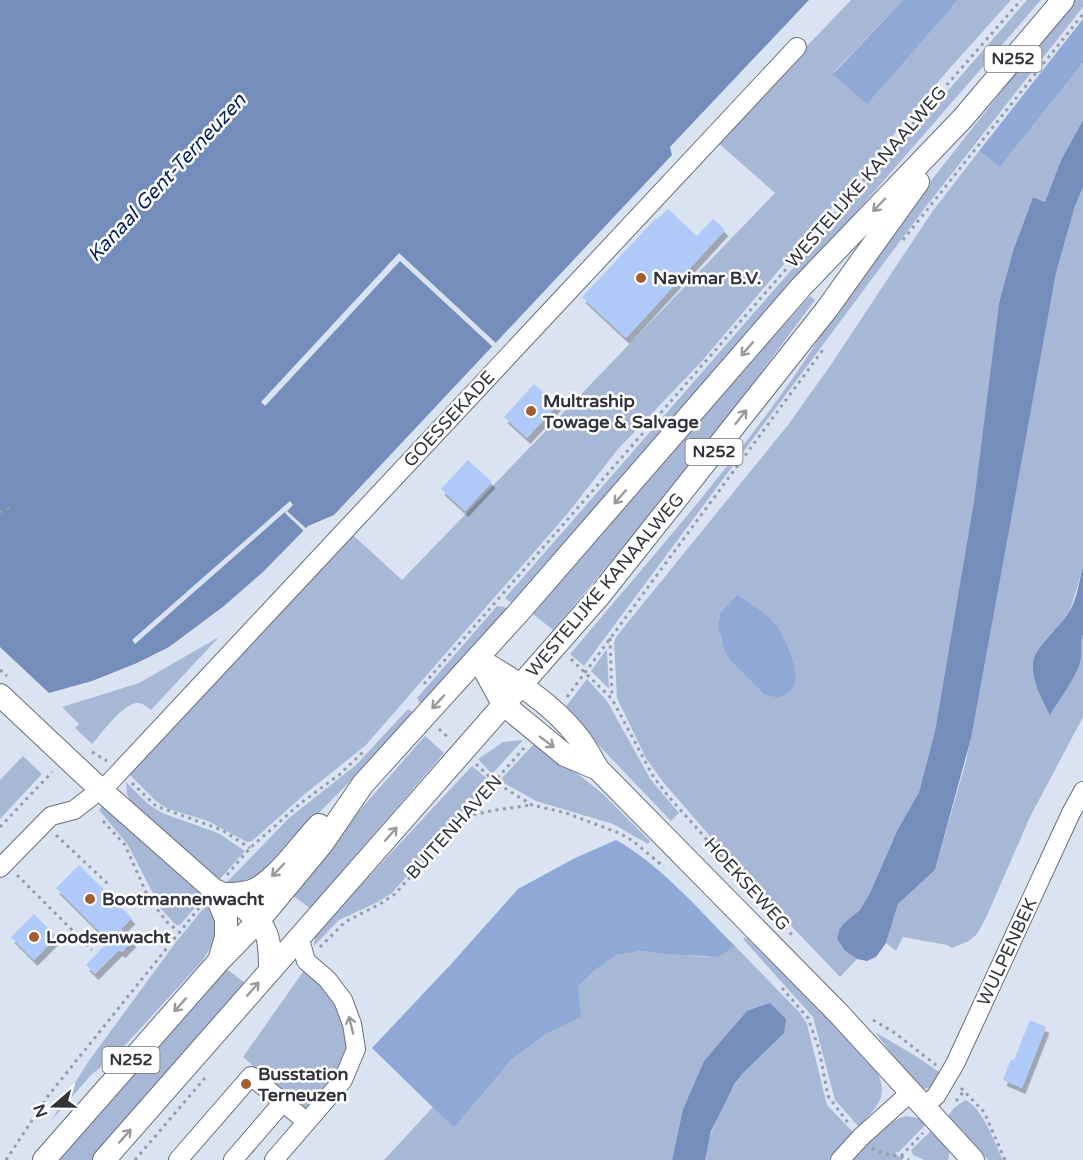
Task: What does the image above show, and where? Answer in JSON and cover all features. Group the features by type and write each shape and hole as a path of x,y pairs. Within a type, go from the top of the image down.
{"main road":[{"name":"WESTELIJKE KANAALWEG","path":"478,659 802,285 963,118 1063,0"},
{"name":"WESTELIJKE KANAALWEG","path":"503,704 600,595 827,309 963,118"},
{"name":"HOEKSEWEG","path":"478,659 522,685 578,737 598,769 832,1008 917,1099 968,1158"},
{"name":"HOEKSEWEG","path":"478,659 503,704 565,755 598,769"},
{"name":"N252","path":"44,1160 219,961 259,920 322,844 363,784 478,659"},
{"path":"0,695 102,791 220,892 259,920 270,941 270,969"},
{"name":"N252","path":"104,1160 503,704"},
{"name":"N252","path":"220,892 237,894 259,887 276,872 342,800 363,784"},
{"path":"219,961 226,937 226,920 220,892"}],"street":[{"name":"GOESSEKADE","path":"102,791 797,46"},
{"path":"2,866 51,816 74,810 102,791"},
{"name":"WULPENBEK","path":"842,1157 861,1137 917,1099 936,1096 955,1064 1083,791"},
{"path":"274,1160 343,1080 356,1049 352,1024 343,1000 327,979 306,961 301,950 299,936"},
{"path":"178,1160 251,1076 307,1122"},
{"path":"233,1160 283,1102"}],"path":[{"name":"WESTELIJKE KANAALWEG","path":"499,597 1021,0"},
{"path":"898,248 1083,14"},
{"name":"WESTELIJKE KANAALWEG","path":"586,673 828,343"},
{"path":"0,512 13,507"},
{"path":"417,692 499,597 519,612"},
{"path":"610,638 612,699"},
{"name":"HOEKSEWEG","path":"557,645 612,699 653,776 668,796 797,941"},
{"path":"554,713 586,673"},
{"path":"425,716 495,782 532,805 566,813 619,833 633,841 670,873"},
{"name":"BUITENHAVEN","path":"306,961 345,922 395,894 537,734"},
{"path":"6,1160 48,1096 178,931 220,892 250,848 301,803 340,774 364,751"},
{"path":"0,827 52,772"},
{"path":"120,772 156,806 222,830 250,848"},
{"path":"464,817 532,805"},
{"path":"43,824 109,885"},
{"path":"127,849 149,898 167,922 178,931"},
{"path":"2,866 92,950"},
{"path":"782,987 808,1018 819,1049 828,1096 836,1109 870,1148 884,1156 901,1156 909,1160"},
{"path":"866,1015 895,1033 948,1074 984,1113 1005,1160"},
{"path":"135,1160 212,1070"}],"shaded area":[{"path":"851,0 903,0 833,73 953,6 958,0 1011,0 950,68 702,361 618,449 568,513 366,745 305,794 252,841 247,842 208,821 168,809 157,802 128,773 353,535 402,580 775,193 716,141"},
{"path":"903,0 958,0 867,104 833,74"},
{"path":"1027,0 1041,0 514,605 505,598"},
{"path":"1074,0 1083,0 1083,7 924,209 584,666 570,654 742,447 804,362 864,268"},
{"path":"1083,19 1083,63 1000,167 979,151"},
{"path":"1083,63 1083,120 1061,160 1045,202 1033,197 1013,251 999,303 974,501 935,731 919,792 897,831 870,893 860,910 839,930 837,939 844,950 857,959 840,977 757,890 663,782 646,758 617,698 614,643 616,637 788,425 932,212 979,151 1000,167","holes":["720,613 784,638 794,670 747,676 724,649 720,633"]},
{"path":"1083,187 1083,566 1040,696 1050,714 1078,669 1083,634 1083,717 1030,817 977,934 969,941 952,948 947,945 903,937 896,951 886,943 898,904 935,870 966,761 1056,273 1075,206"},
{"path":"810,296 815,300 683,477 553,630 533,614 627,503"},
{"path":"737,595 771,620 786,643 794,668 795,682 791,690 779,698 764,694 730,660 724,649 718,627 720,613"},
{"path":"497,606 509,610 422,707 417,698"},
{"path":"219,637 151,710 139,703 127,707 92,744 75,728 79,724 62,707 139,683"},
{"path":"606,650 607,652 609,689 591,671"},
{"path":"587,679 607,701 651,780 679,813 671,821 564,709"},
{"path":"408,709 416,714 257,880 238,885 227,882 289,818 356,765"},
{"path":"425,736 444,753 310,908 288,892"},
{"path":"523,740 492,774 478,759 503,742"},
{"path":"534,744 603,794 650,841 648,844 613,824 536,801 504,783 502,778"},
{"path":"23,756 42,774 0,819 0,780"},
{"path":"472,766 490,781 392,893 339,920 314,946 315,936 336,912"},
{"path":"126,782 148,804 162,813 218,833 245,851 219,880 132,805 127,794"},
{"path":"102,806 204,897 180,925 176,925 161,909 128,845 99,810"},
{"path":"616,840 664,875 735,946 716,957 641,951 617,955 595,970 578,987 581,1017 548,1033 512,1059 454,1128 372,1048 518,889 575,858"},
{"path":"208,903 216,917 218,936 202,961 119,1052 91,1075 51,1121 88,1062 176,942"},
{"path":"746,937 830,1020 877,1072 881,1081 881,1096 875,1108 859,1127 835,1100 813,1017 743,939"},
{"path":"735,946 800,1013 807,1024 827,1105 854,1133 829,1160 705,1160 710,1137 719,1114 743,1073 720,1043 704,1061 683,1109 672,1160 384,1160 433,1107 454,1128 512,1059 548,1033 580,1017 578,987 595,970 617,955 641,951 705,957 722,955"},
{"path":"224,967 245,983 92,1160 55,1160"},
{"path":"305,969 332,996 349,1028 349,1064 304,1111 243,1057"},
{"path":"875,1032 945,1076 932,1088 919,1089"},
{"path":"965,1100 982,1117 1003,1160 988,1160 947,1117"},
{"path":"906,1116 918,1118 927,1123 899,1152 895,1153 903,1160 849,1160 882,1129"},
{"path":"932,1130 950,1149 948,1160 924,1160 913,1155 911,1150"}],"water":[{"name":"Kanaal Gent-Terneuzen","path":"0,0 809,0 670,147 672,155 334,515 308,526 264,571 224,606 169,647 92,681 49,693 0,647"},
{"path":"1083,120 1083,187 1075,206 1056,273 971,738 935,870 898,904 886,943 876,957 867,961 857,959 844,950 837,939 839,930 860,910 870,893 897,831 919,792 935,731 974,501 999,303 1013,251 1033,197 1045,202 1061,160"},
{"path":"1083,566 1081,659 1078,669 1050,715 1035,680 1034,658 1071,609"},
{"path":"770,1003 786,1019 784,1033 743,1073 734,1085 711,1131 705,1160 672,1160 683,1109 704,1061 747,1011"}],"pier":[{"path":"399,253 497,344 494,348 400,261 265,406 261,402"},
{"path":"290,501 293,505 287,511 308,530 306,533 285,513 286,511 135,644 132,640"}],"building":[{"name":"Navimar B.V.","path":"668,209 697,236 713,219 725,230 626,338 582,297 656,218"},
{"path":"534,384 557,405 527,438 504,417"},
{"path":"468,460 492,482 465,511 441,489"},
{"name":"Bootmannenwacht","path":"79,865 132,918 121,929 133,941 122,952 119,950 95,974 86,965 109,941 56,888"},
{"name":"Loodsenwacht","path":"34,914 57,937 34,960 11,937"},
{"path":"1030,1020 1046,1027 1022,1088 1003,1080 1011,1059 1014,1060"}],"place":[{"name":"Navimar B.V.","path":"641,278"},
{"name":"Multraship Towage & Salvage","path":"531,411"},
{"name":"Bootmannenwacht","path":"90,899"},
{"name":"Loodsenwacht","path":"34,937"},
{"name":"Busstation Terneuzen","path":"246,1084"}]}
